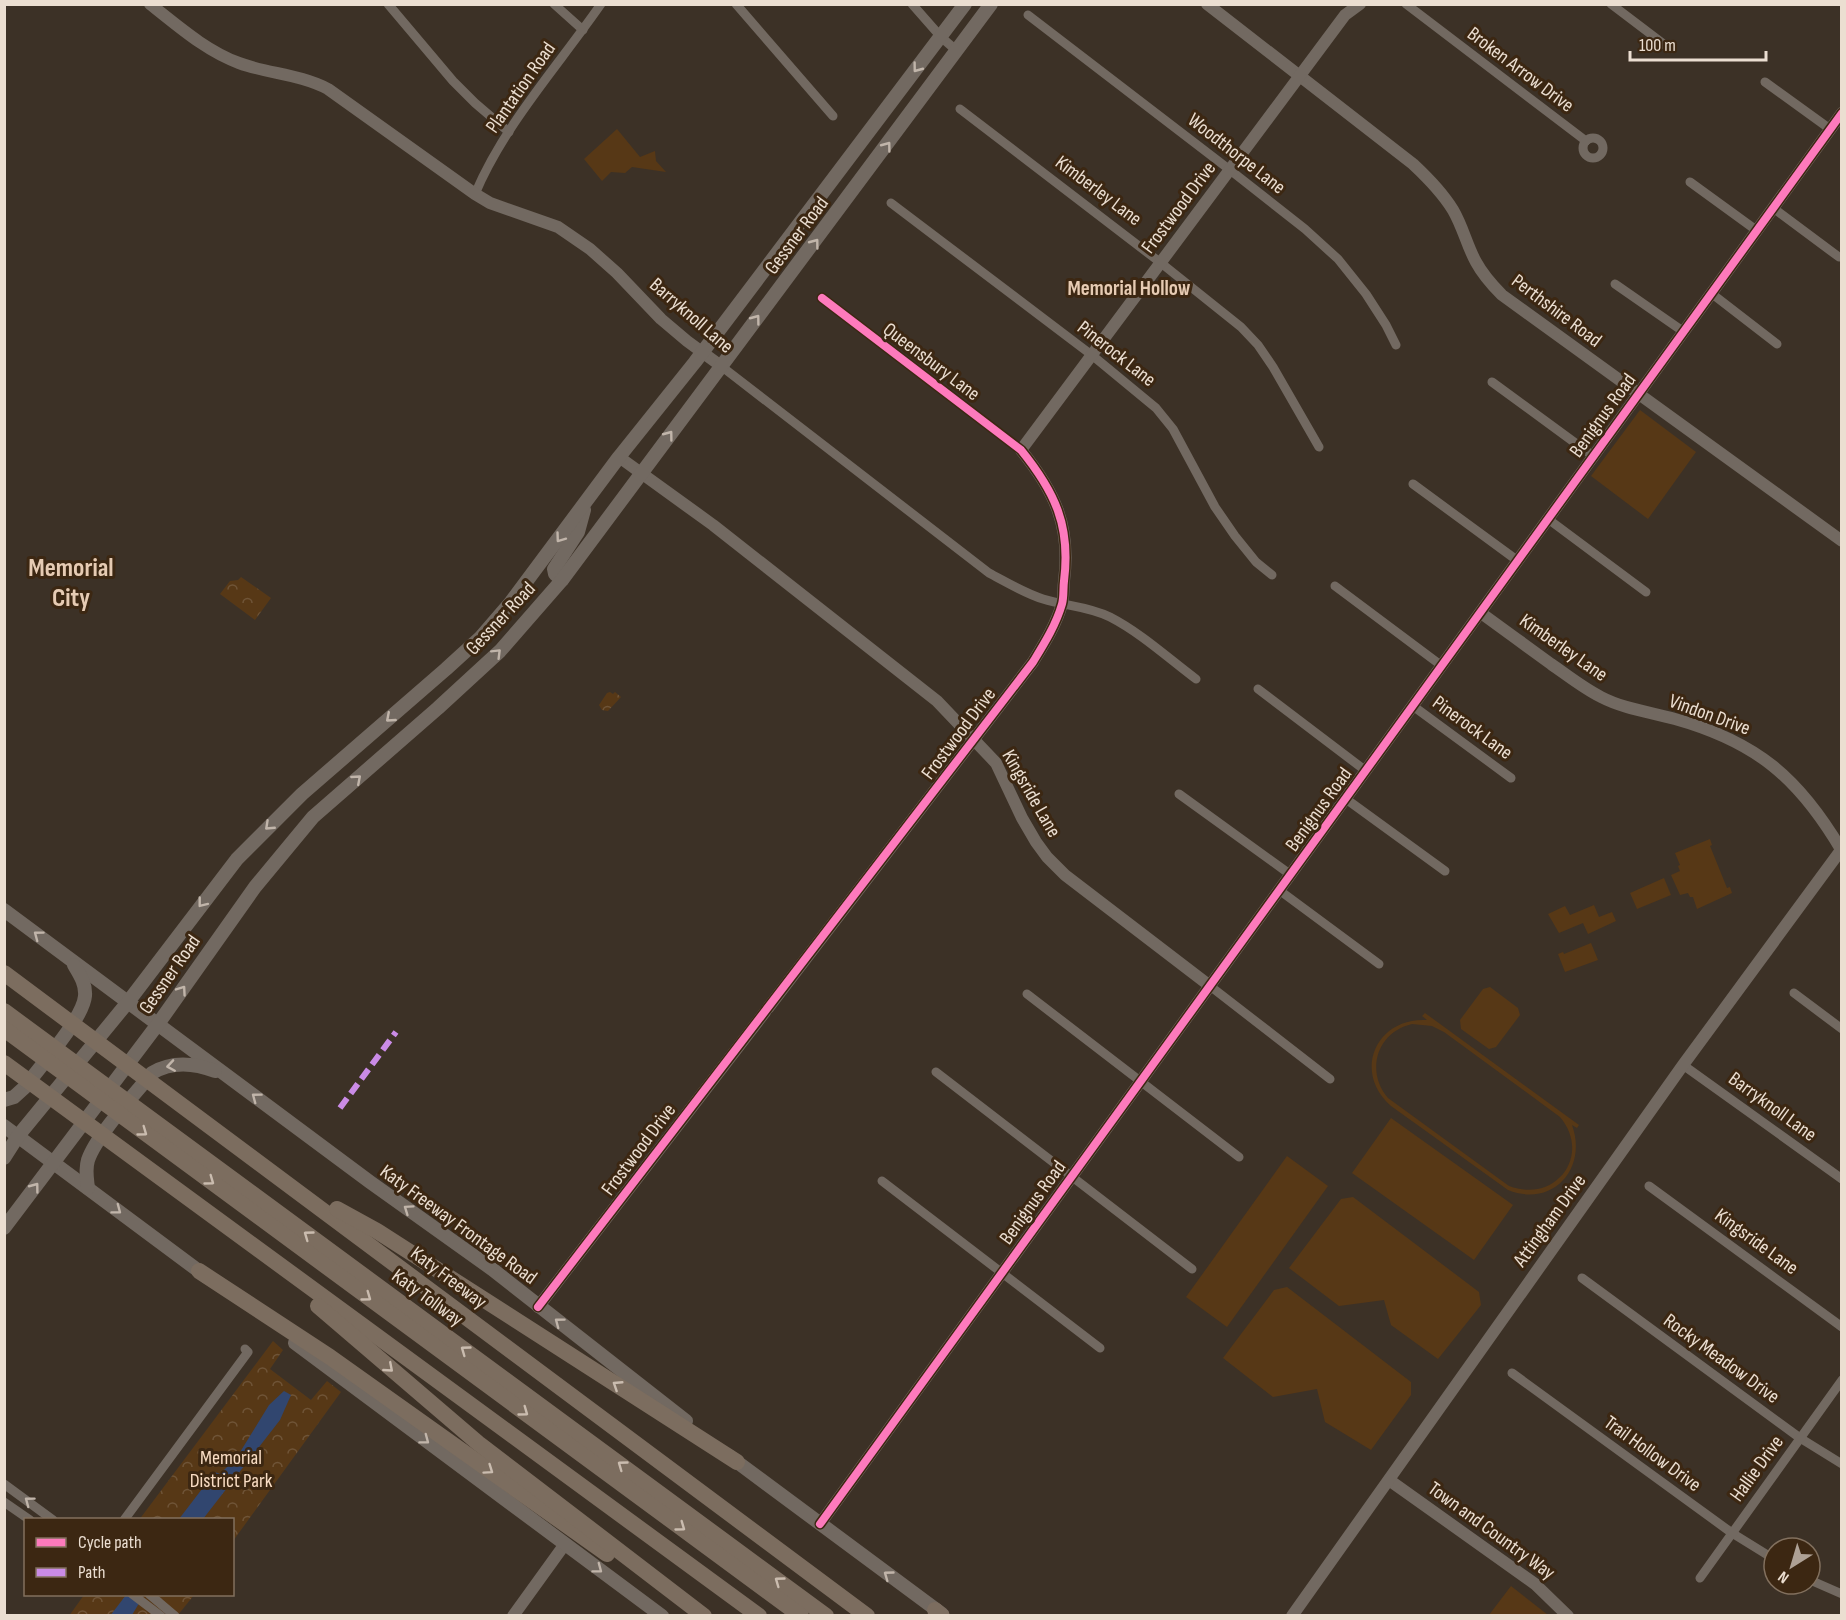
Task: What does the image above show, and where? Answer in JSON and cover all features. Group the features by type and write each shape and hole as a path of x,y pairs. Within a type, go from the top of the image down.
{"highway":[{"name":"Katy Freeway","path":"4,974 271,1170 867,1616"},
{"name":"Katy Tollway","path":"4,1011 12,1029 826,1616"},
{"path":"4,1063 759,1616"},
{"name":"Katy Tollway","path":"167,1141 801,1616"},
{"path":"271,1170 377,1232 737,1462"},
{"path":"234,1233 445,1416 704,1616"},
{"path":"198,1271 330,1357 693,1616"},
{"path":"827,1585 874,1616"},
{"path":"729,1593 754,1616"}],"main road":[{"name":"Gessner Road","path":"4,1158 18,1136 128,1002 237,859 302,794 420,693 480,638 511,602 964,4"},
{"name":"Gessner Road","path":"4,1228 158,1024 255,886 313,817 500,651 562,580 992,4"},
{"path":"809,210 828,225"},
{"path":"562,580 555,574 554,569 578,532 586,502"},
{"name":"Katy Freeway Frontage Road","path":"4,910 370,1182 492,1269 737,1462 940,1614"},
{"path":"4,1101 25,1087 79,1014 86,995 85,983 72,960"},
{"path":"88,1188 87,1162 93,1147 152,1073 161,1068 179,1064 205,1067 228,1076"},
{"path":"4,1126 662,1616"}],"street":[{"name":"Barryknoll Lane","path":"150,4 164,9 201,43 225,58 250,67 306,78 328,89 490,203 558,227 590,249 661,319 989,573 1016,588 1043,599 1086,607 1109,616 1137,633 1196,679"},
{"path":"388,4 453,81 509,132"},
{"path":"554,4 583,30"},
{"name":"Plantation Road","path":"475,194 485,169 509,132 601,4"},
{"path":"736,4 833,116"},
{"path":"912,4 941,37 957,51"},
{"name":"Perthshire Road","path":"1207,4 1413,164 1435,184 1453,210 1475,261 1502,295 1842,541"},
{"name":"Frostwood Drive","path":"538,1307 1033,662 1053,627 1062,603 1067,559 1059,512 1051,490 1022,450 1345,15 1360,4"},
{"name":"Broken Arrow Drive","path":"1406,4 1586,141"},
{"path":"1611,4 1668,48"},
{"name":"Woodthorpe Lane","path":"1028,15 1305,229 1338,259 1386,325 1396,345"},
{"path":"1765,82 1830,129"},
{"name":"Kimberley Lane","path":"960,109 1228,316 1258,345 1319,447"},
{"name":"Benignus Road","path":"820,1524 1842,113"},
{"path":"1690,182 1756,230"},
{"name":"Pinerock Lane","path":"891,203 1093,356 1156,408 1173,429 1215,507 1235,536 1256,561 1272,575"},
{"path":"1773,208 1839,257"},
{"path":"1615,284 1684,332"},
{"path":"1712,293 1777,344"},
{"name":"Queensbury Lane","path":"822,298 1022,450"},
{"path":"1492,382 1593,456"},
{"name":"Kingsride Lane","path":"619,457 712,525 937,701 996,763 1022,818 1047,857 1065,875 1330,1079"},
{"path":"1413,484 1518,561"},
{"path":"1548,519 1647,592"},
{"name":"Pinerock Lane","path":"1335,586 1442,666"},
{"name":"Kimberley Lane","path":"1481,613 1578,683 1600,697 1627,708"},
{"path":"1258,689 1366,771"},
{"name":"Pinerock Lane","path":"1413,706 1511,778"},
{"name":"Vindon Drive","path":"1627,708 1675,719 1712,731 1749,748 1800,790 1824,821 1841,850"},
{"path":"1179,794 1291,875"},
{"path":"1346,800 1445,871"},
{"name":"Attingham Drive","path":"1292,1616 1683,1065 1841,850"},
{"path":"1279,890 1379,964"},
{"path":"1794,993 1842,1029"},
{"path":"1027,994 1239,1157"},
{"name":"Barryknoll Lane","path":"1683,1065 1842,1179"},
{"path":"936,1072 1192,1269"},
{"path":"882,1181 1100,1348"},
{"name":"Kingsride Lane","path":"1649,1186 1842,1326"},
{"name":"Rocky Meadow Drive","path":"1582,1278 1800,1438 1842,1464"},
{"path":"125,1518 248,1352 244,1349"},
{"name":"Trail Hollow Drive","path":"1512,1373 1732,1533 1762,1552"},
{"name":"Hallie Drive","path":"1700,1578 1842,1380"},
{"name":"Town and Country Way","path":"1389,1480 1535,1584 1568,1616"},
{"path":"4,1484 50,1518"},
{"path":"4,1502 27,1518"},
{"path":"513,1616 565,1544"},
{"path":"1822,1585 1842,1594"},
{"path":"136,1596 168,1614"},
{"path":"151,1596 168,1614"}],"green space":[{"path":"617,129 640,157 655,151 656,161 666,172 632,167 625,173 611,172 602,181 584,159"},
{"path":"1640,410 1696,452 1648,519 1591,476"},
{"path":"241,577 271,598 255,620 220,594 230,581"},
{"path":"610,692 613,694 615,692 621,697 608,711 602,710 599,705"},
{"path":"1710,839 1712,845 1710,846 1727,888 1730,887 1732,893 1697,909 1693,897 1690,897 1688,893 1680,895 1671,875 1680,871 1675,853"},
{"path":"1664,878 1671,895 1637,909 1630,893"},
{"path":"1594,905 1599,917 1612,912 1616,921 1588,934 1583,923 1559,933 1548,914 1565,906 1570,915"},
{"path":"1591,943 1598,960 1565,972 1558,954 1563,952 1564,954"},
{"path":"1490,987 1518,1008 1520,1015 1496,1047 1489,1049 1461,1029 1460,1020 1483,989"},
{"path":"1425,1013 1579,1125 1577,1128 1572,1125 1576,1141 1575,1156 1570,1170 1552,1189 1539,1194 1524,1194 1508,1190 1391,1106 1379,1092 1373,1078 1372,1063 1375,1049 1394,1027 1409,1021 1427,1020 1422,1016","holes":["1412,1024 1432,1026 1444,1032 1560,1117 1569,1132 1572,1146 1570,1160 1564,1172 1554,1182 1541,1188 1526,1190 1509,1186 1388,1098 1377,1076 1378,1054 1383,1044 1400,1028"]},
{"path":"1391,1118 1513,1205 1474,1260 1352,1173"},
{"path":"1287,1156 1328,1186 1227,1327 1186,1297"},
{"path":"1353,1197 1479,1292 1481,1305 1438,1359 1391,1325 1384,1300 1339,1306 1289,1268 1341,1199"},
{"path":"1287,1287 1411,1382 1411,1395 1371,1450 1325,1422 1317,1389 1273,1397 1223,1358 1274,1290"},
{"name":"Memorial District Park","path":"273,1341 283,1350 270,1369 311,1400 327,1381 341,1392 234,1540 234,1518 140,1518"},
{"path":"1511,1586 1548,1615 1489,1615"},
{"path":"83,1596 193,1596 178,1615 69,1616"}],"water":[{"path":"284,1391 291,1395 280,1420 204,1518 180,1518 215,1472 220,1474 237,1457 269,1405"},
{"path":"125,1596 143,1596 132,1615 110,1616"}],"marked path":[{"path":"340,1108 396,1032"}],"cycle path":[{"path":"820,1524 1842,113"},
{"path":"538,1307 1033,662 1053,627 1062,604 1066,561 1062,526 1051,495 1033,465 1021,450 822,298"}],"district":[{"name":"Memorial Hollow","path":"1129,288"},
{"name":"Memorial City","path":"71,582"}]}
